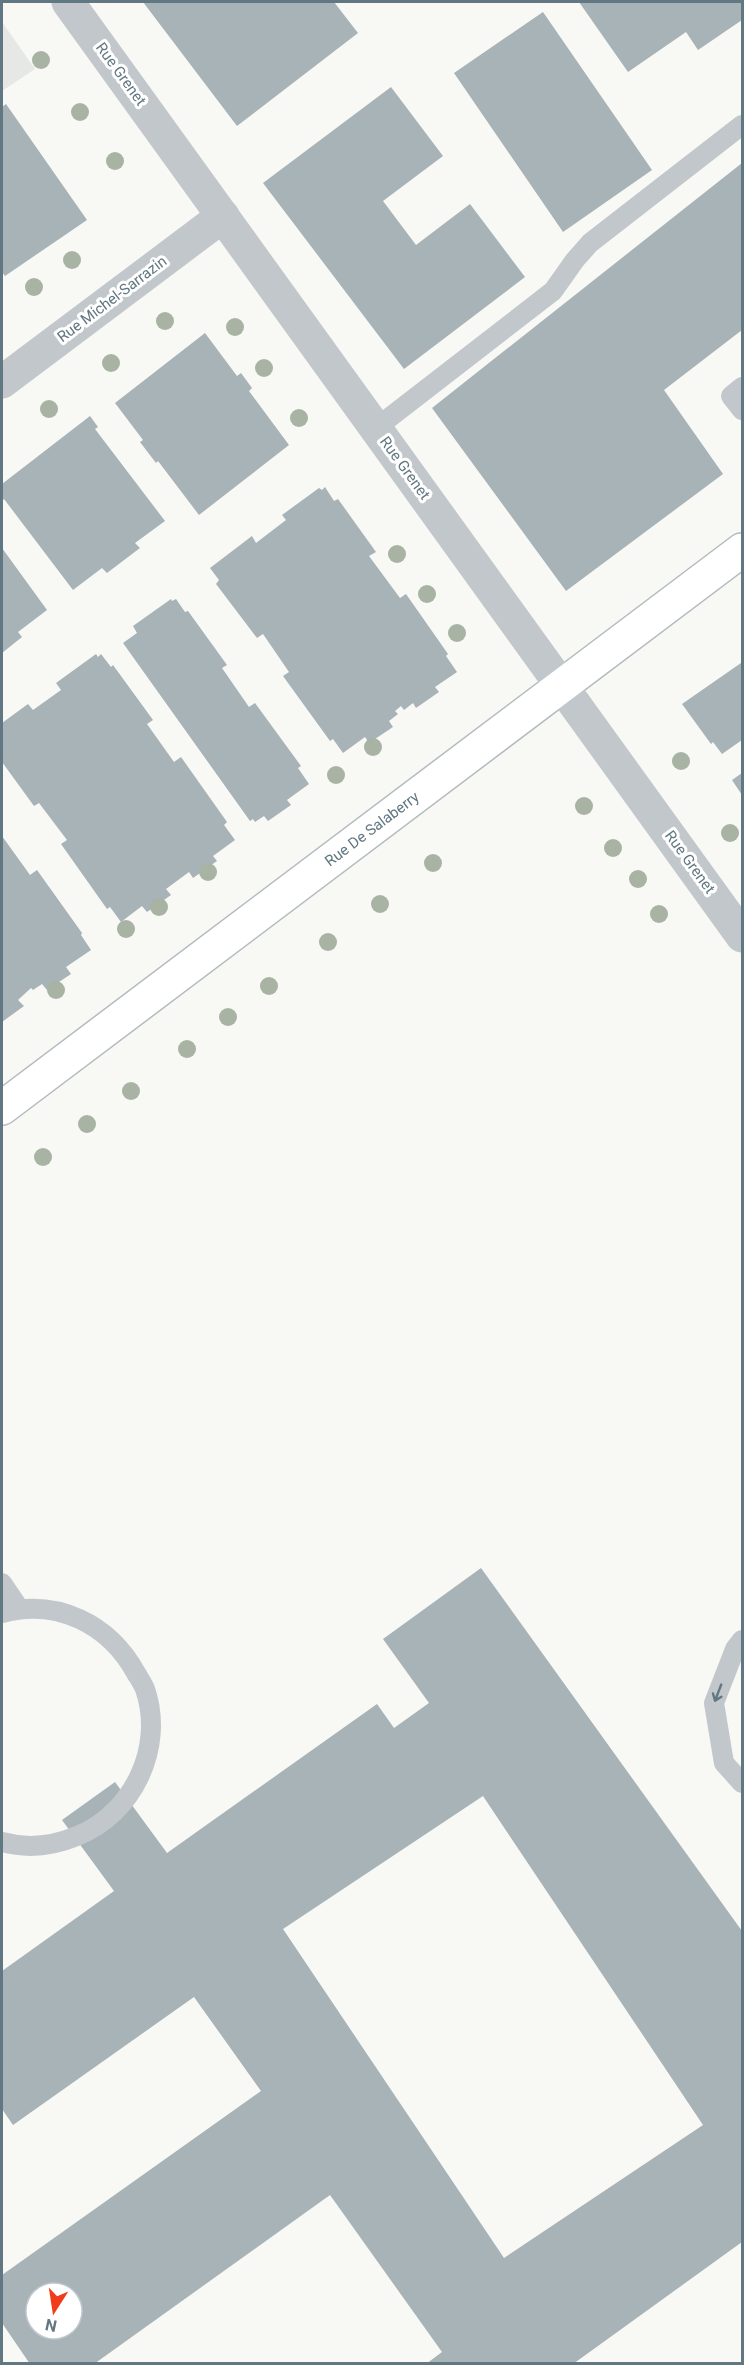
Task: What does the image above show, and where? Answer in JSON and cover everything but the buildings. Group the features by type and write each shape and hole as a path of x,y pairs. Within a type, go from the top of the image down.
{"main road":[{"name":"Rue De Salaberry","path":"2,1108 742,550"}],"street":[{"name":"Rue Grenet","path":"68,2 742,936"},
{"name":"Rue Michel-Sarrazin","path":"2,382 223,216"}],"lane":[{"path":"376,428 553,291 590,243 742,125"},
{"path":"742,387 731,396 742,410"},
{"path":"2,1583 10,1611 59,1611 96,1627 126,1654 145,1689 151,1729 144,1769 124,1803 94,1830 57,1844 16,1846 2,1842"},
{"path":"742,1640 735,1648 714,1703 724,1763 742,1783"}],"shaded area":[{"path":"2,22 35,69 2,91"}]}
